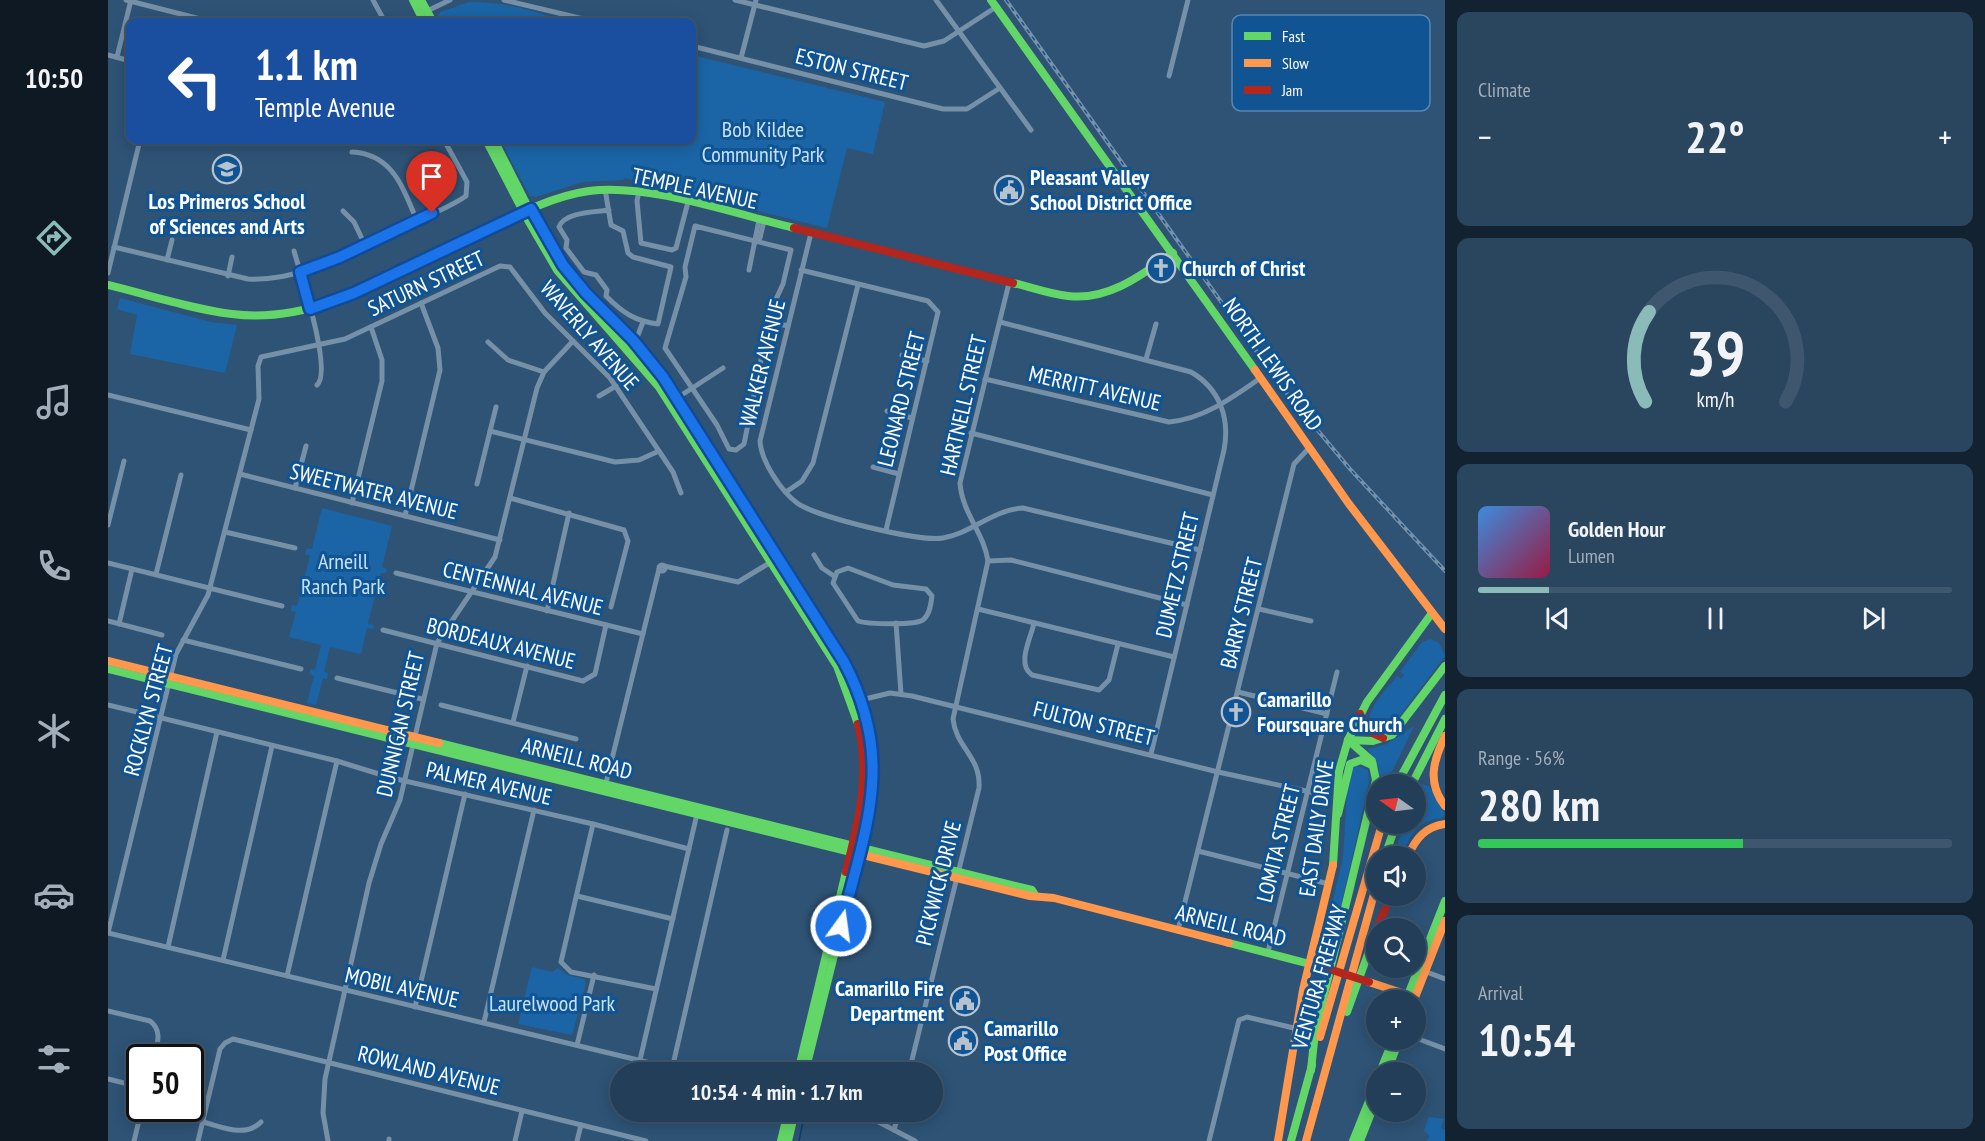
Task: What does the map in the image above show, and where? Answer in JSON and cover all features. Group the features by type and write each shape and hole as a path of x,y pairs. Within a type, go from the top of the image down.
{"main road":[{"path":"413,0 429,18"},
{"path":"421,0 424,18"},
{"name":"NORTH LEWIS ROAD","path":"994,4 1173,252 1259,379 1445,629"},
{"path":"488,144 527,211 563,265 586,293 633,340 677,398 844,662 861,700 870,734 874,792 801,1062"},
{"path":"496,144 553,264 571,288 648,372 837,666 853,702 861,736 864,791 857,849 807,1062"},
{"name":"TEMPLE AVENUE","path":"108,285 232,314 269,315 310,309 354,293 563,196 605,189 639,191 688,202 1067,296 1099,295 1131,282 1173,252"},
{"name":"EAST DAILY DRIVE","path":"1278,1141 1309,963 1329,884 1338,814 1339,771 1348,740 1360,714 1432,613"},
{"name":"ARNEILL ROAD","path":"108,661 170,680 605,788 957,875 1032,890 1035,894 1321,966 1389,990"},
{"path":"1348,740 1386,739 1397,730 1445,666"},
{"name":"ARNEILL ROAD","path":"108,669 170,680"},
{"path":"1402,774 1445,695"},
{"path":"1360,714 1371,733 1386,739"},
{"path":"1417,774 1445,719"},
{"path":"861,736 868,740 872,752"},
{"path":"1445,736 1432,772 1432,785 1445,806"},
{"path":"1311,1070 1316,1032 1374,792 1374,768 1367,756 1348,740"},
{"path":"1338,814 1342,806 1350,764 1363,760 1374,768"},
{"name":"ARNEILL ROAD","path":"605,788 696,814 857,849"},
{"path":"1414,846 1422,832 1430,827 1445,825"},
{"name":"VENTURA FREEWAY","path":"1291,1141 1379,834"},
{"name":"VENTURA FREEWAY","path":"1306,1141 1371,906"},
{"path":"1426,951 1444,907"},
{"path":"1426,960 1445,921"},
{"path":"1330,1053 1366,958"},
{"path":"1353,1141 1366,1108"},
{"path":"781,1141 786,1122"},
{"path":"788,1141 793,1122"},
{"path":"1360,1141 1368,1122"}],"street":[{"path":"117,57 129,0 197,18"},
{"path":"373,0 384,18"},
{"path":"423,12 450,0"},
{"path":"504,0 579,18"},
{"path":"735,0 755,2 919,46 940,43 959,32 994,4"},
{"path":"936,0 1031,130"},
{"path":"1169,75 1188,0"},
{"path":"741,58 755,2"},
{"name":"ESTON STREET","path":"696,47 943,109 967,109 1000,88"},
{"path":"108,55 126,60"},
{"path":"108,273 139,144"},
{"path":"114,247 228,276 256,279 300,272 365,245 463,198 468,189 467,182 446,144"},
{"path":"352,152 376,157 393,170 417,221"},
{"path":"605,189 609,210 611,225 623,231 628,253 671,267 658,324 642,322 627,316 606,296 607,290 596,275 584,272 566,248 567,240 559,227 561,221 571,216 609,210"},
{"path":"639,191 637,201 641,243 672,250 676,248 688,202"},
{"path":"343,212 354,222 365,245"},
{"path":"749,270 756,242 760,238 762,220"},
{"path":"695,226 791,250 783,284 766,321 764,345 753,392 754,404 744,444 741,448 729,448 665,348 686,277 685,267 695,226"},
{"name":"WALKER AVENUE","path":"811,233 760,441 762,453 786,492 799,504 814,512 920,538 938,539 960,533 1002,510 1030,508 1200,550"},
{"path":"168,260 172,240"},
{"path":"294,251 319,346 322,375 317,385"},
{"path":"228,276 232,257"},
{"name":"SATURN STREET","path":"259,360 266,354 319,346 371,327 506,266"},
{"name":"WAVERLY AVENUE","path":"506,266 515,271 539,305 616,386 677,478 681,493"},
{"name":"LEONARD STREET","path":"801,270 928,302 935,306 939,319 912,418 886,530"},
{"name":"HARTNELL STREET","path":"954,706 978,609 987,561 984,543 964,505 960,488 971,433 1009,283"},
{"path":"786,492 802,481 813,463 858,285"},
{"path":"405,516 440,370 438,348 421,303"},
{"path":"766,321 788,326"},
{"path":"633,340 638,335 642,322"},
{"path":"1000,322 1146,359 1197,376 1210,387 1221,404"},
{"path":"1146,359 1156,324"},
{"path":"352,502 382,381 382,360 371,327"},
{"name":"DUNNIGAN STREET","path":"328,1141 323,1097 369,883 381,844 398,809 437,643 470,592 492,564 500,540 533,400 544,372 573,341"},
{"path":"488,342 514,364 544,372"},
{"path":"902,355 927,361"},
{"name":"ROCKLYN STREET","path":"108,933 170,680 183,640 202,610 225,532 259,399 259,360"},
{"path":"677,398 723,368"},
{"name":"MERRITT AVENUE","path":"985,379 1160,422 1189,419 1221,404 1259,379"},
{"path":"599,396 616,386"},
{"path":"108,395 251,430"},
{"name":"DUMETZ STREET","path":"1150,754 1227,434 1227,422 1221,404"},
{"path":"477,484 496,407"},
{"path":"887,411 912,418"},
{"path":"490,431 615,462 639,460 659,451"},
{"path":"971,433 1213,495"},
{"path":"295,488 306,446"},
{"name":"BARRY STREET","path":"1178,930 1294,464 1298,457 1309,448"},
{"path":"108,525 124,461"},
{"path":"873,468 899,474"},
{"name":"SWEETWATER AVENUE","path":"240,474 500,540"},
{"path":"156,574 181,475"},
{"path":"510,498 620,527 626,533 628,541 611,607"},
{"path":"547,611 569,513"},
{"path":"225,532 295,548"},
{"path":"814,555 822,568 834,576"},
{"path":"987,561 1011,560 1187,605"},
{"path":"605,788 661,568 738,582 771,562"},
{"path":"108,563 282,606"},
{"path":"848,568 893,585 929,590 931,601 923,620 896,623 858,621 835,588 834,576 840,570 848,568"},
{"path":"119,624 132,569"},
{"name":"CENTENNIAL AVENUE","path":"396,573 643,634"},
{"path":"978,609 1174,657"},
{"path":"1259,609 1311,621"},
{"path":"108,621 162,634"},
{"path":"896,623 901,694"},
{"path":"1034,623 1024,663 1026,670 1032,675 1099,690 1109,680 1118,644"},
{"name":"BORDEAUX AVENUE","path":"383,630 578,680 588,680 596,670 606,625"},
{"path":"183,640 301,669"},
{"path":"513,722 527,666"},
{"name":"LOMITA STREET","path":"1268,952 1337,672"},
{"path":"337,678 422,699"},
{"path":"1238,692 1327,714"},
{"name":"FULTON STREET","path":"861,700 884,693 901,694 1218,772 1320,794"},
{"name":"PALMER AVENUE","path":"108,705 337,761 404,781 593,824 689,849"},
{"path":"441,705 576,738"},
{"name":"PICKWICK DRIVE","path":"911,1062 979,779 975,762 955,731 954,706"},
{"path":"168,946 217,732"},
{"path":"223,960 272,746"},
{"path":"287,976 337,761"},
{"path":"416,1007 465,794"},
{"path":"484,1022 534,810"},
{"path":"640,1060 696,814"},
{"path":"593,824 561,954 564,966 571,972 656,989"},
{"path":"674,1062 728,830"},
{"path":"1198,851 1329,884"},
{"path":"577,896 673,919"},
{"name":"MOBIL AVENUE","path":"108,933 647,1062"},
{"path":"1426,972 1445,979"},
{"path":"577,1045 594,975"},
{"path":"108,1011 150,1021 157,1028 159,1036 157,1044"},
{"path":"1209,1141 1239,1020 1247,1017 1298,1029"},
{"name":"ROWLAND AVENUE","path":"204,1118 222,1046 233,1039 646,1141"},
{"path":"1426,1042 1445,1049"},
{"path":"108,1080 126,1084"},
{"path":"515,1141 522,1111"},
{"path":"134,1141 139,1122"},
{"path":"198,1141 203,1122 243,1131 253,1129 261,1122"},
{"path":"879,1122 915,1141"},
{"path":"894,1130 896,1122"},
{"path":"577,1141 580,1125"}],"green space":[{"path":"469,2 493,3 517,7 553,18 438,18 440,12"},
{"name":"Bob Kildee Community Park","path":"696,56 885,102 873,154 847,148 827,228 625,178 623,180 582,182 536,197 530,196 502,144 696,144"},
{"path":"120,298 211,322 237,325 225,373 130,354 137,315 117,309"},
{"name":"Arneill Ranch Park","path":"322,508 392,526 382,567 387,569 386,573 381,573 368,623 374,625 373,629 367,628 361,654 330,647 324,672 328,673 327,679 323,678 316,705 307,703 314,676 309,674 311,669 315,670 321,645 289,637 296,612 291,611 292,605 297,606 310,556 305,554 307,548 312,549"},
{"path":"1431,639 1439,643 1445,656 1392,726 1380,732 1372,729 1370,721 1373,707 1397,676 1401,679 1404,675 1400,672 1422,642"},
{"path":"1414,726 1391,774 1379,774 1379,768 1368,749 1387,744"},
{"path":"1356,765 1368,770 1368,774 1366,774 1366,795 1329,961 1323,957 1321,951 1343,858 1348,773"},
{"path":"1426,785 1429,786 1445,814 1441,818 1426,822"},
{"path":"1401,834 1414,834 1407,846 1397,846"},
{"name":"Laurelwood Park","path":"532,967 552,972 558,968 567,975 584,979 586,983 572,1035 518,1024"},
{"path":"1429,1117 1444,1119 1441,1128 1445,1130 1445,1141 1427,1141 1429,1136 1424,1130"}],"waterway":[{"path":"799,1141 803,1122"}],"railway":[{"path":"1006,0 1284,390 1350,469 1445,571"}],"traffic: fast":[{"path":"413,0 422,18"},
{"path":"421,0 431,18"},
{"path":"991,0 1255,370"},
{"path":"488,144 557,270 659,387 837,666 858,724"},
{"path":"496,144 534,219 562,264 663,377 808,605"},
{"path":"108,285 217,312 263,315 294,312 354,294 526,211 557,199 589,191 638,191 665,195 794,228"},
{"path":"1013,283 1068,296 1097,294 1137,278 1173,253"},
{"path":"1348,740 1367,702 1432,613"},
{"path":"1311,1070 1315,1032 1376,780 1372,761 1348,740 1373,741 1392,735 1445,666"},
{"path":"108,669 859,854"},
{"path":"1402,774 1445,695"},
{"path":"1417,774 1445,719"},
{"path":"1333,865 1339,771 1348,740"},
{"path":"439,743 1032,890 1035,895"},
{"path":"1338,814 1350,764 1361,760 1372,765"},
{"path":"1388,846 1393,834"},
{"path":"800,1062 846,872"},
{"path":"807,1062 851,887"},
{"path":"1410,990 1445,901"},
{"path":"1229,943 1329,969"},
{"path":"1347,1012 1366,959"},
{"path":"1384,1062 1389,1050"},
{"path":"1391,1062 1395,1050"},
{"path":"1291,1141 1312,1065"},
{"path":"1353,1141 1366,1108"},
{"path":"781,1141 786,1122"},
{"path":"788,1141 793,1122"},
{"path":"1360,1141 1368,1122"}],"traffic: slow":[{"path":"1255,370 1349,504 1445,629"},
{"path":"108,661 439,743"},
{"path":"1445,736 1437,754 1434,772 1436,789 1445,806"},
{"path":"1413,846 1422,834 1438,825 1445,824"},
{"path":"1320,1037 1379,834"},
{"path":"859,854 1030,896 1054,898 1229,943"},
{"path":"1278,1141 1303,990 1333,865"},
{"path":"1306,1141 1371,906"},
{"path":"1418,990 1445,921"},
{"path":"1369,982 1393,990"}],"traffic: jam":[{"path":"794,228 1013,283"},
{"path":"808,605 836,652 860,700 873,752 875,778 872,806 851,887"},
{"path":"1360,714 1368,731 1383,738"},
{"path":"846,872 858,817 863,780 862,743 858,724"},
{"path":"1381,918 1387,906"},
{"path":"1329,969 1369,982"}],"place":[{"name":"Los Primeros School of Sciences and Arts","path":"227,169"},
{"name":"Pleasant Valley School District Office","path":"1009,190"},
{"name":"Church of Christ","path":"1161,268"},
{"name":"Camarillo Foursquare Church","path":"1236,712"},
{"name":"Camarillo Fire Department","path":"965,1001"},
{"name":"Camarillo Post Office","path":"963,1041"}],"route":[{"path":"432,213 340,257 300,272 310,309 354,293 531,209 545,238 563,265 586,293 633,340 677,398 849,670 858,691 870,734 874,792 869,822 841,926"}]}
